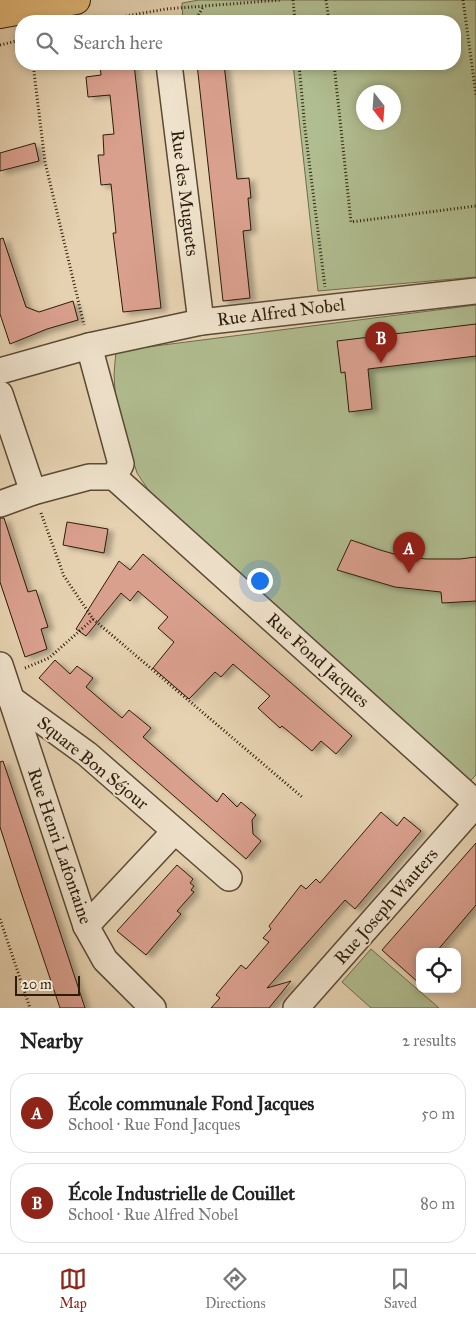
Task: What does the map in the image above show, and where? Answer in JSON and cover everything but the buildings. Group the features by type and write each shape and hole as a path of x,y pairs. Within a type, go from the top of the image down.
{"highway":[{"path":"0,14 76,0"}],"street":[{"name":"Rue des Muguets","path":"170,70 201,322"},
{"name":"Rue Alfred Nobel","path":"0,371 89,346 201,322 476,290"},
{"path":"0,504 33,492 89,477 114,477 121,464 89,346"},
{"path":"0,394 33,492"},
{"name":"Rue Fond Jacques","path":"114,477 476,804"},
{"name":"Square Bon Séjour","path":"5,679 87,754 229,878"},
{"name":"Rue Henri Lafontaine","path":"5,679 86,926 104,960 153,1008"},
{"name":"Rue Joseph Wauters","path":"296,1008 476,804"},
{"path":"86,926 175,831"}],"path":[{"path":"137,15 166,9 281,0"},
{"path":"293,0 294,15"},
{"path":"326,0 328,15"},
{"path":"463,0 476,95"},
{"path":"198,15 203,6"},
{"path":"0,45 15,41"},
{"path":"34,70 45,162 89,346"},
{"path":"300,70 305,130 328,307"},
{"path":"335,70 351,222 476,206"},
{"path":"33,492 64,576 92,619 302,797"},
{"path":"5,679 49,658 92,619"},
{"path":"0,919 30,1008"}],"green space":[{"path":"199,0 476,0 476,277 318,291 294,70 461,70 461,15 183,15 182,3"},
{"path":"476,305 476,775 468,783 159,506 137,473 116,406 114,374 116,351"},
{"path":"371,949 416,988 416,993 422,993 439,1008 371,1008 342,982"}],"place":[{"name":"École Industrielle de Couillet","path":"381,363"},
{"name":"École communale Fond Jacques","path":"409,573"}]}
